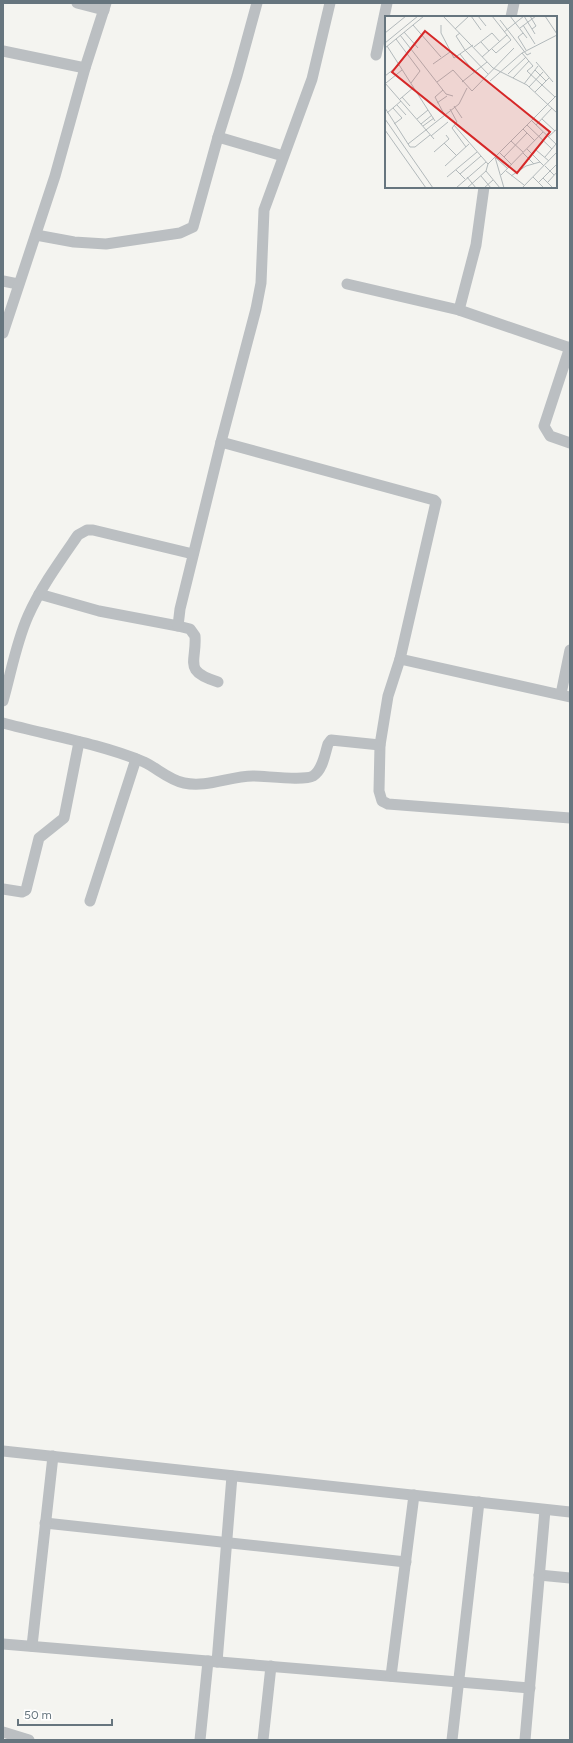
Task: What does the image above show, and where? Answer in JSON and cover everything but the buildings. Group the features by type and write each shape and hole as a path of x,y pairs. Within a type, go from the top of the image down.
{"street":[{"path":"3,333 18,284 36,235 85,68 105,6 77,3"},
{"path":"36,235 74,242 106,244 180,233 192,227 195,221 257,3"},
{"path":"178,626 193,554 220,442 241,370 261,283 264,210 312,79 330,3"},
{"path":"376,55 387,3"},
{"path":"511,16 514,3"},
{"path":"3,51 85,68"},
{"path":"218,137 283,156"},
{"path":"459,310 476,245 484,188"},
{"path":"3,281 18,284"},
{"path":"347,284 459,310 570,348 544,426 550,436 570,443"},
{"path":"220,442 435,500 436,504 400,660 388,696 380,745 379,791 382,801 388,804 570,818"},
{"path":"3,701 22,631 39,594 78,535 87,530 93,530 193,554"},
{"path":"39,594 99,611 185,627 194,632 195,644 192,659 196,670 203,678 218,682"},
{"path":"400,660 565,696 570,650"},
{"path":"3,723 79,742 136,759 173,779 191,784 215,782 234,777 254,776 309,778 317,773 331,740 380,745"},
{"path":"3,889 22,892 26,890 39,838 64,818 79,742"},
{"path":"90,902 136,759"},
{"path":"3,1451 570,1512"},
{"path":"32,1646 53,1456"},
{"path":"200,1740 227,1543 232,1476"},
{"path":"391,1676 414,1495"},
{"path":"452,1740 479,1502"},
{"path":"525,1740 545,1510"},
{"path":"46,1523 406,1562"},
{"path":"539,1575 570,1578"},
{"path":"3,1644 530,1688"},
{"path":"263,1740 270,1666"},
{"path":"3,1732 29,1740"}]}
